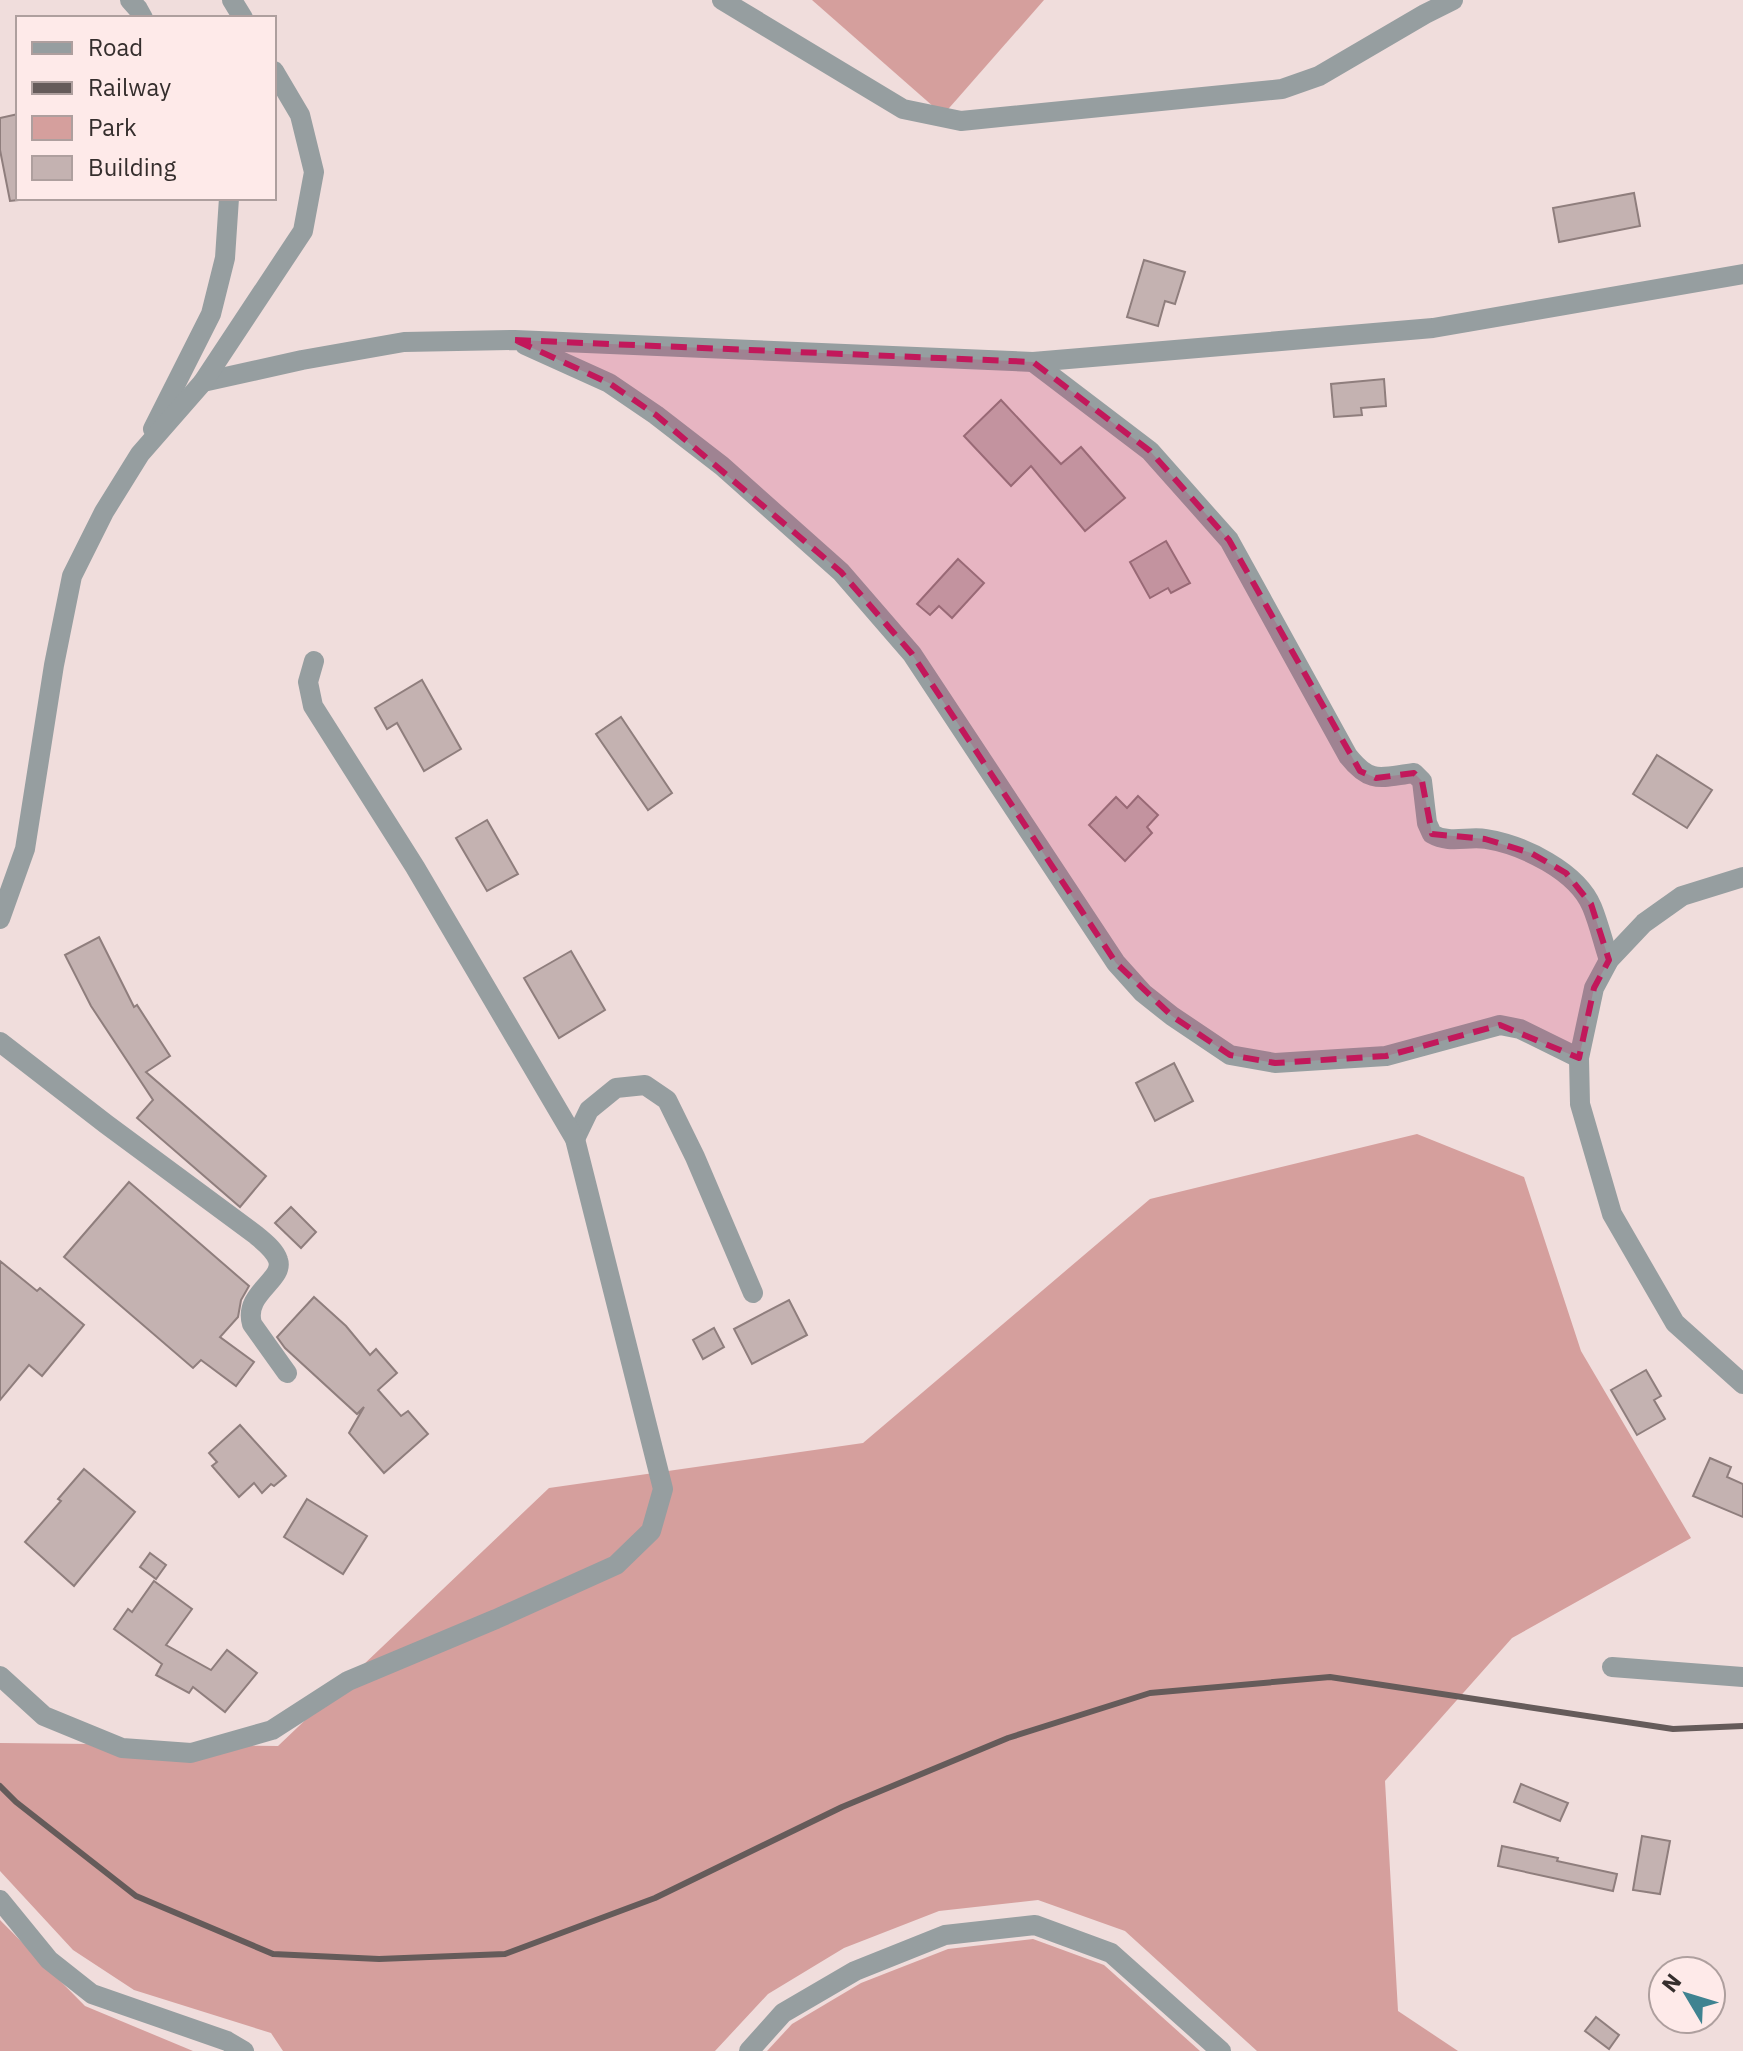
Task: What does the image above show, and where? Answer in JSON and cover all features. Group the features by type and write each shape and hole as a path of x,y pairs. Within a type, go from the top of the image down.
{"street":[{"path":"130,0 142,16"},
{"path":"722,0 903,109 961,121 1282,89 1319,76 1453,0"},
{"path":"140,454 203,382 303,231 314,172 300,115 276,74"},
{"path":"0,919 25,849 54,665 72,576 104,512 140,454 211,314 225,258 229,200"},
{"path":"203,382 404,342 515,340 1033,362 1433,328 1743,274"},
{"path":"515,340 609,383 656,415 722,466 841,572 912,654 1116,963 1143,993 1172,1016 1230,1055 1275,1063 1386,1056 1500,1025 1520,1029 1579,1058"},
{"path":"1033,362 1150,451 1229,540 1348,756 1360,771 1376,778 1414,773 1418,776 1422,781 1427,823 1432,834 1441,839 1485,839 1531,853 1566,873 1591,904 1609,960"},
{"path":"0,1676 44,1716 109,1743 122,1748 191,1753 272,1730 348,1681 616,1565 651,1531 663,1489 575,1139 415,867 313,706 308,682 314,661"},
{"path":"1743,877 1682,896 1644,923 1609,960 1594,988 1579,1058 1580,1104 1612,1214 1675,1323 1743,1384"},
{"path":"0,1042 272,1250 279,1266 251,1305 250,1316 252,1324 287,1373"},
{"path":"575,1139 589,1110 616,1088 645,1085 667,1100 753,1293"},
{"path":"1612,1667 1743,1677"},
{"path":"0,1900 49,1960 92,1994 227,2041 244,2051"},
{"path":"749,2051 783,2013 855,1971 945,1935 1035,1925 1111,1953 1221,2051"}],"highlighted area":[{"path":"515,340 1033,362 1150,451 1229,540 1360,771 1376,778 1414,773 1422,781 1432,834 1485,839 1531,853 1566,873 1591,904 1609,960 1594,988 1579,1058 1500,1025 1386,1056 1275,1063 1230,1055 1172,1016 1116,963 912,654 841,572 656,415 609,383"}],"green space":[{"path":"812,0 1044,0 943,115"},
{"path":"1417,1134 1524,1177 1581,1351 1691,1538 1512,1638 1385,1781 1398,2011 1458,2051 1257,2051 1125,1931 1038,1900 939,1911 844,1948 768,1994 715,2051 283,2051 271,2033 134,1990 73,1950 0,1871 0,1743 278,1746 549,1488 863,1443 1150,1199"},
{"path":"0,1920 85,2006 193,2051 0,2051"},
{"path":"1033,1939 1104,1965 1200,2051 767,2051 792,2024 861,1983 948,1949"}],"building":[{"path":"16,114 18,200 10,201 0,150 0,118"},
{"path":"1634,193 1640,226 1559,242 1553,208"},
{"path":"1144,260 1185,272 1175,304 1165,301 1158,326 1127,317"},
{"path":"1384,379 1386,406 1361,408 1362,415 1334,417 1331,384"},
{"path":"1001,400 1061,464 1081,447 1125,498 1085,531 1031,466 1011,486 964,436"},
{"path":"1166,541 1190,583 1171,593 1168,588 1150,598 1130,562"},
{"path":"958,559 984,583 952,618 939,606 930,615 917,604"},
{"path":"422,680 461,749 424,771 397,723 387,729 375,708"},
{"path":"621,717 672,793 648,810 596,734"},
{"path":"1657,755 1712,790 1687,828 1633,794"},
{"path":"1138,796 1158,815 1147,827 1152,833 1125,861 1089,825 1116,797 1127,808"},
{"path":"487,820 518,874 487,891 456,838"},
{"path":"99,937 134,1007 137,1005 170,1056 146,1072 266,1176 240,1207 137,1118 153,1100 91,1006 65,955"},
{"path":"571,951 605,1010 559,1038 524,978"},
{"path":"1174,1063 1193,1101 1155,1121 1136,1083"},
{"path":"129,1182 249,1286 241,1300 238,1317 220,1337 254,1362 236,1386 201,1360 193,1368 64,1257"},
{"path":"291,1207 316,1232 301,1248 275,1223"},
{"path":"0,1261 37,1291 40,1288 84,1325 42,1376 29,1365 0,1400"},
{"path":"314,1297 346,1326 370,1355 376,1349 397,1373 378,1390 401,1416 408,1411 428,1434 384,1473 349,1433 364,1407 357,1414 277,1337"},
{"path":"789,1300 807,1335 752,1364 734,1329"},
{"path":"714,1328 724,1347 703,1359 693,1340"},
{"path":"1646,1370 1661,1396 1654,1400 1665,1419 1637,1435 1611,1390"},
{"path":"240,1425 286,1476 262,1493 254,1483 239,1497 212,1466 217,1462 209,1453"},
{"path":"1710,1458 1731,1467 1727,1477 1743,1484 1743,1517 1693,1496"},
{"path":"84,1469 135,1512 74,1586 25,1542"},
{"path":"307,1499 367,1536 343,1574 284,1537"},
{"path":"150,1553 166,1565 156,1579 140,1567"},
{"path":"154,1581 192,1609 166,1645 211,1670 227,1650 257,1673 225,1712 193,1687 189,1693 156,1675 162,1664 114,1629 128,1609 132,1612"},
{"path":"1521,1784 1568,1803 1560,1821 1514,1802"},
{"path":"1642,1836 1670,1841 1660,1894 1633,1890"},
{"path":"1502,1846 1617,1874 1613,1891 1498,1866"},
{"path":"1596,2017 1619,2035 1609,2049 1585,2031"}],"railway":[{"path":"0,1786 136,1896 273,1954 379,1959 505,1954 655,1898 842,1807 1008,1738 1150,1693 1330,1677 1673,1729 1743,1726"}]}
